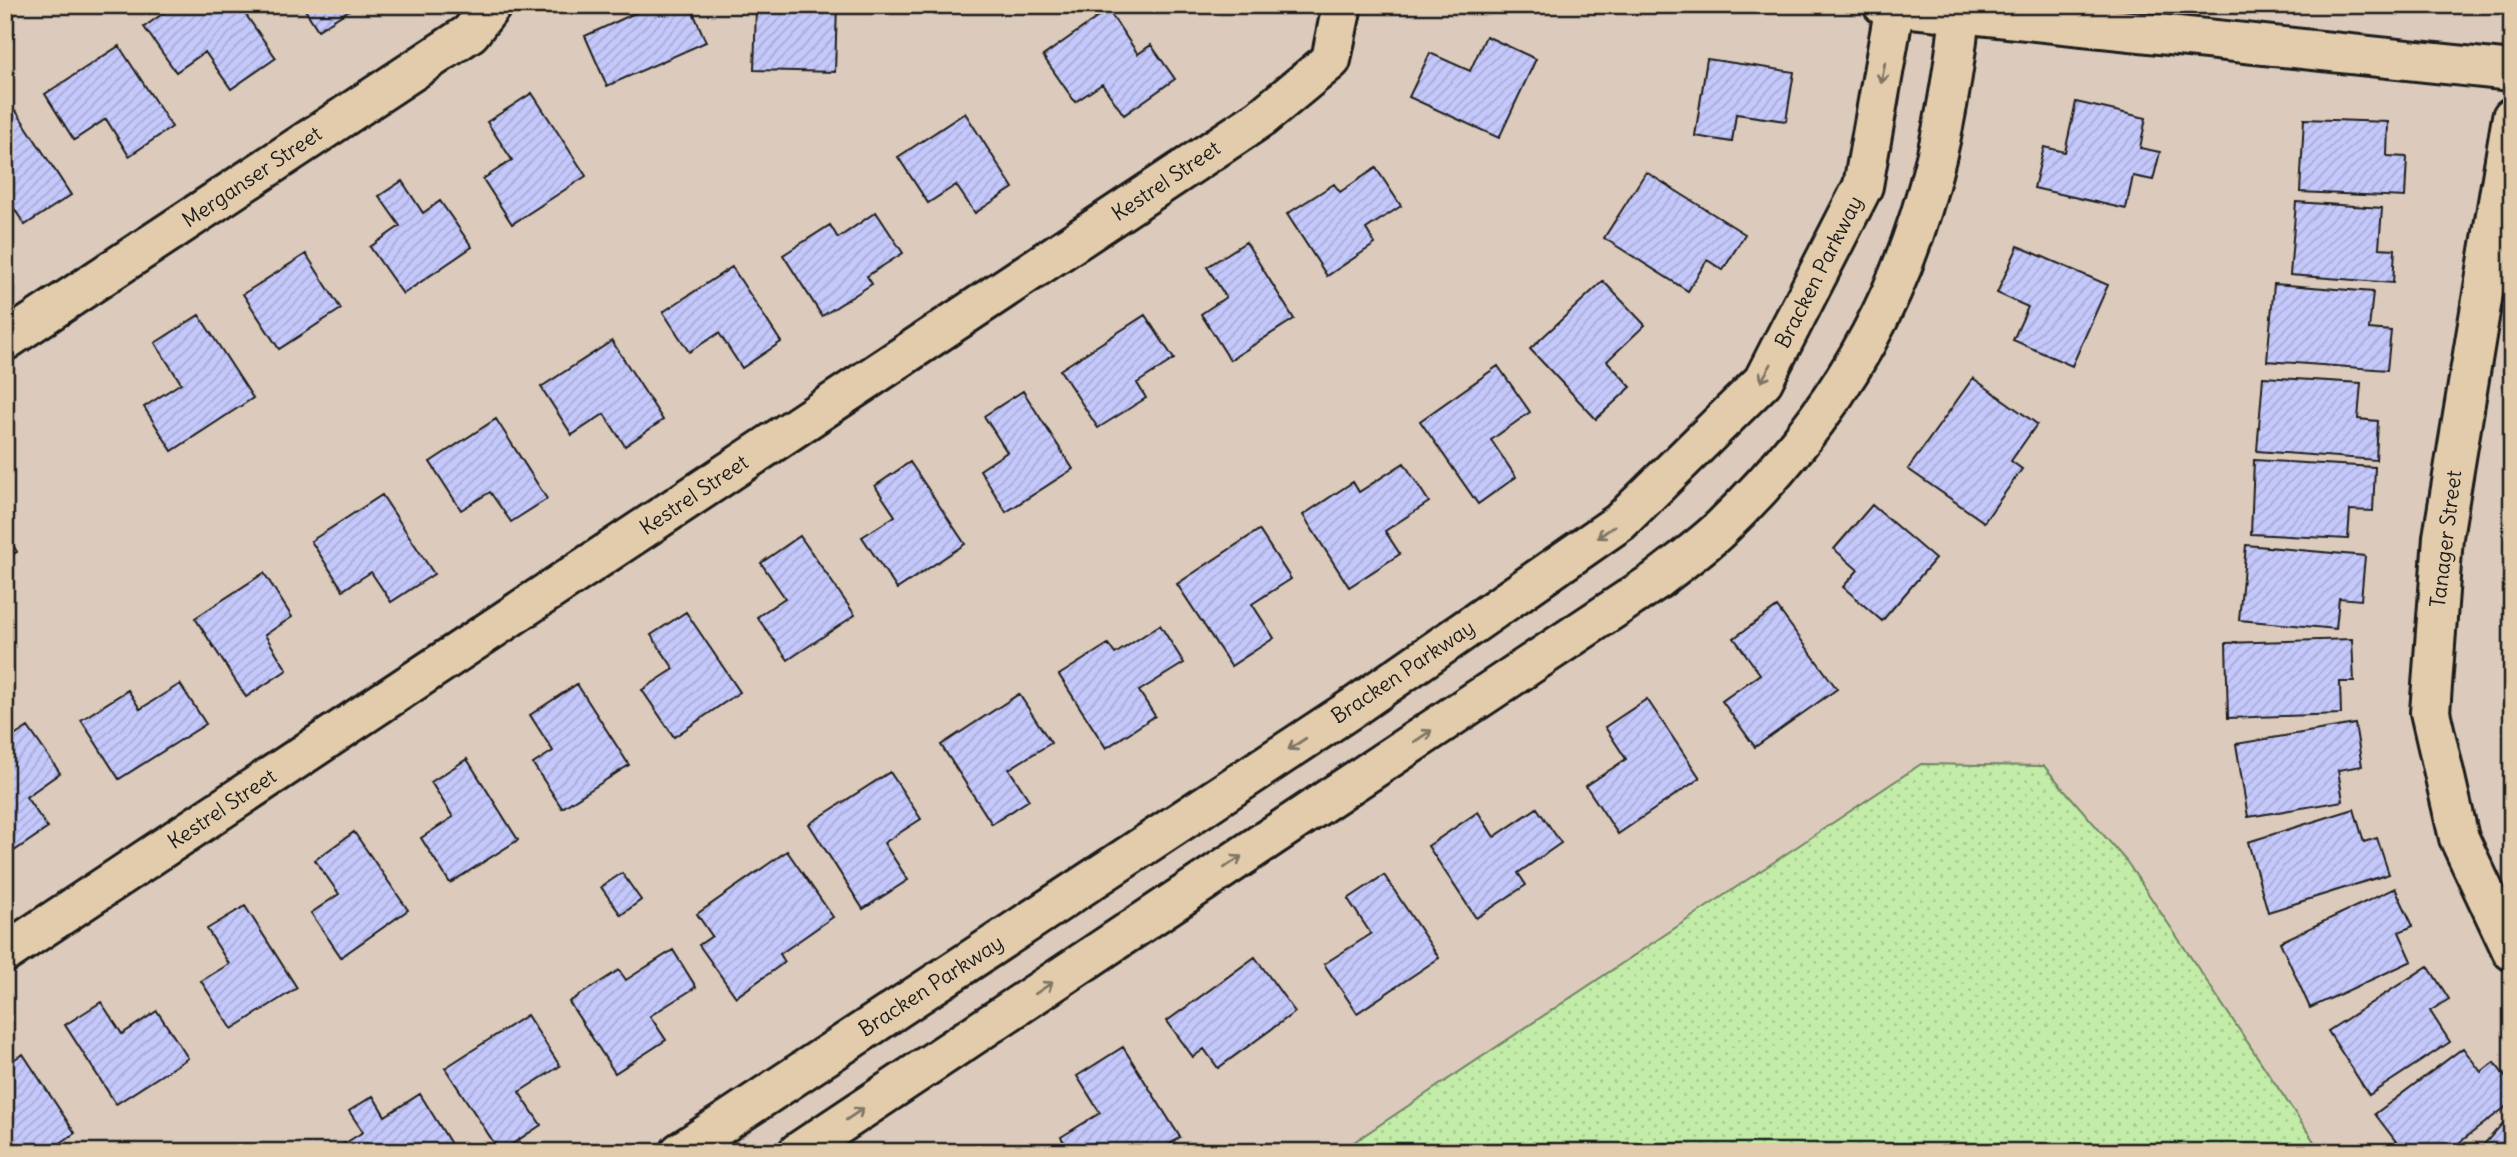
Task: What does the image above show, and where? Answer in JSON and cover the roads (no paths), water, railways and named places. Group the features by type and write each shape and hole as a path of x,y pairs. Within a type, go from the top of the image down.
{"street":[{"name":"Merganser Street","path":"5,341 470,33 492,5"},
{"name":"Kestrel Street","path":"5,953 1261,118 1332,61 1342,5"},
{"path":"1891,6 1961,9 2512,71"},
{"name":"Bracken Parkway","path":"680,1152 1354,706 1620,522 1763,381 1863,186 1891,6"},
{"path":"798,1152 1657,580 1717,532 1771,477 1817,421 1880,319 1913,242 1942,144 1952,91 1961,9"},
{"name":"Tanager Street","path":"2512,117 2443,537 2430,712 2459,838 2512,951"}]}
